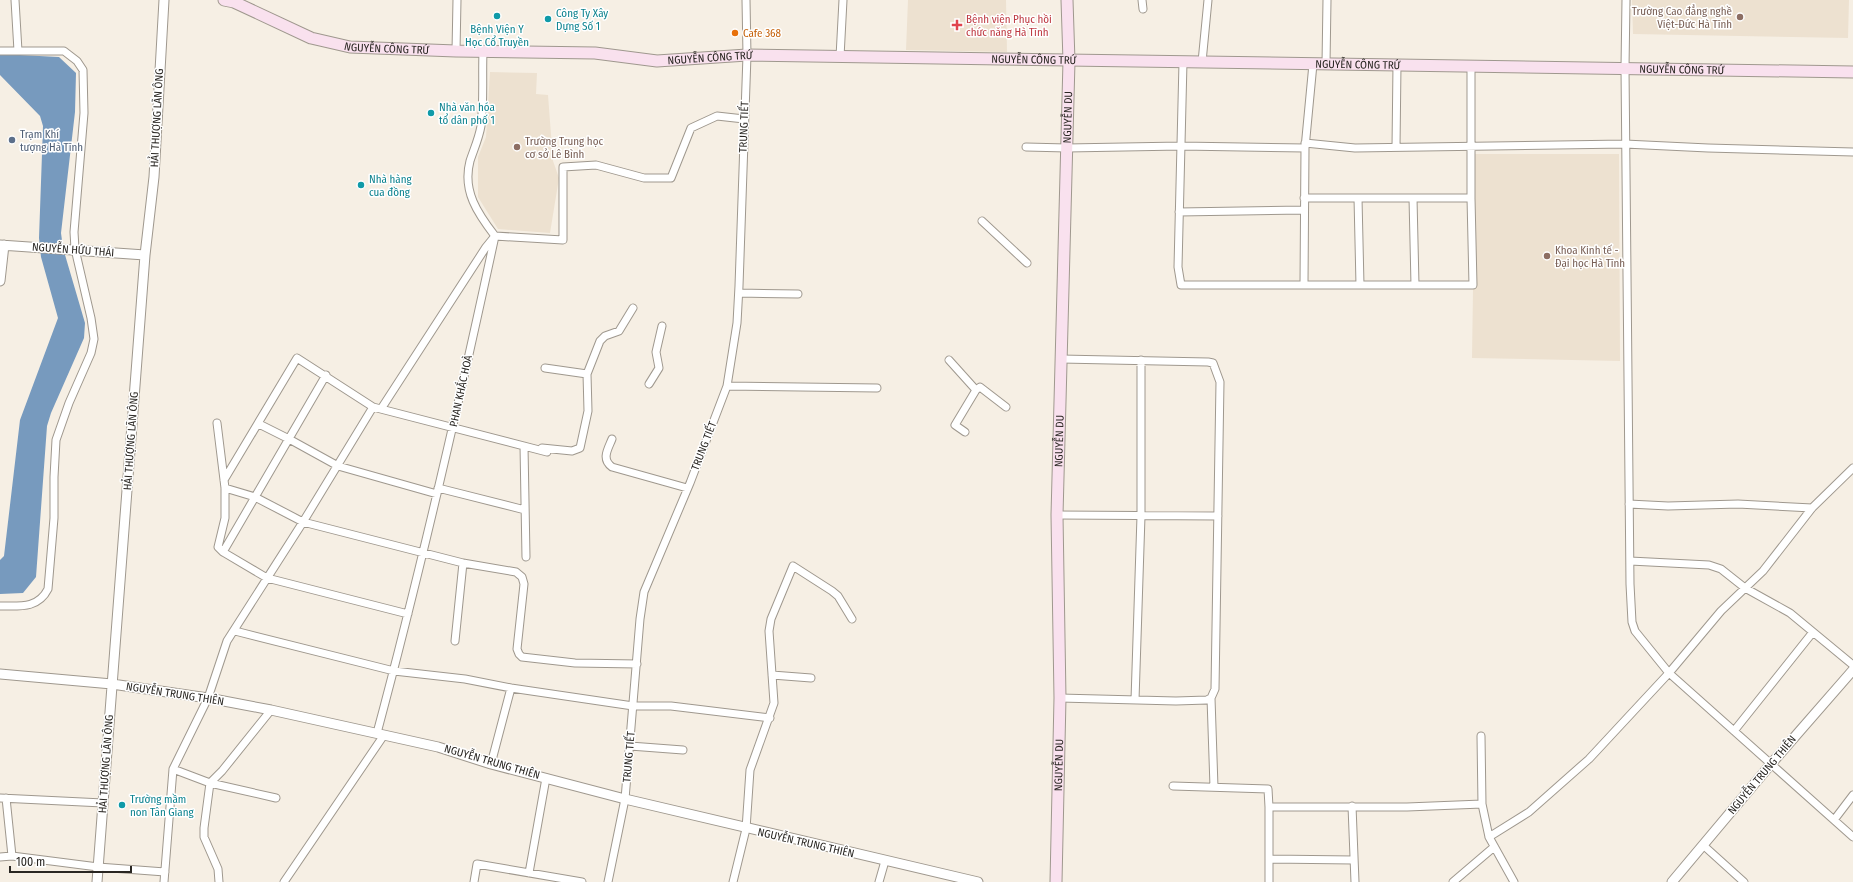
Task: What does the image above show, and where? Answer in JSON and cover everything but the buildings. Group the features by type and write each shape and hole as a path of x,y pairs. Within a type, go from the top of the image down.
{"main road":[{"name":"NGUYỄN CÔNG TRỨ","path":"224,0 234,2 311,38 350,47 483,52 595,53 656,61 748,55 1853,72"},
{"name":"NGUYỄN DU","path":"1056,882 1060,698 1057,515 1069,61 1067,0"}],"street":[{"path":"15,0 18,51"},
{"name":"HẢI THƯỢNG LÃN ÔNG","path":"97,882 145,255 154,177 164,0"},
{"path":"456,51 457,0"},
{"name":"TRUNG TIẾT","path":"608,882 625,799 640,619 644,592 727,386 737,323 744,119 748,55 746,0"},
{"path":"840,57 843,0"},
{"path":"1142,0 1142,9"},
{"path":"1202,62 1208,0"},
{"path":"1326,64 1327,0"},
{"path":"1626,0 1625,144 1629,504 1632,622 1635,632 1669,673 1853,837"},
{"path":"0,51 64,51 77,61 83,70 84,113 72,249 92,318 94,339 91,353 69,403 56,440 49,586 43,598 33,604 0,606"},
{"path":"483,52 480,126 470,163 468,188 471,200 486,225 495,236 563,240 563,167 596,165 644,178 671,178 691,128 717,116 744,119"},
{"path":"1183,62 1178,266 1181,285 1473,285 1470,198 1471,66"},
{"path":"1304,284 1303,210 1305,145 1313,64"},
{"path":"1396,147 1397,65"},
{"path":"1026,147 1067,148 1305,145 1355,148 1625,144 1853,152"},
{"path":"1304,198 1470,198"},
{"path":"1358,198 1360,285"},
{"path":"1413,198 1415,285"},
{"path":"1179,212 1303,210"},
{"path":"982,221 1027,263"},
{"path":"382,410 486,247 495,236"},
{"name":"PHAN KHẮC HOÀ","path":"284,882 380,734 453,428 495,236"},
{"path":"0,281 2,245"},
{"name":"NGUYỄN HỨU THÁI","path":"2,245 145,255"},
{"path":"739,293 798,294"},
{"path":"524,446 572,452 580,448 588,412 587,374 600,341 605,336 619,332 633,308"},
{"path":"649,384 659,368 656,352 662,326"},
{"path":"224,480 298,358 373,407 547,452"},
{"path":"1061,359 1213,363 1221,386 1215,689 1211,698 1214,787"},
{"path":"950,360 976,390"},
{"path":"1135,700 1140,516 1141,360"},
{"path":"545,368 587,374"},
{"path":"223,552 326,375"},
{"path":"727,386 877,388"},
{"path":"965,432 955,425 976,390 980,387 1006,407"},
{"path":"164,882 173,769 208,698 227,641 235,631 338,466 373,407"},
{"path":"217,423 224,480 225,518 218,547 223,552 267,578 408,614"},
{"path":"259,424 289,438 338,466 438,491 525,510"},
{"path":"612,439 605,458 607,463 612,467 686,488"},
{"path":"524,446 526,556"},
{"path":"1489,837 1529,812 1589,759 1669,673 1721,611 1763,571 1812,508 1853,468"},
{"path":"224,488 255,497 303,522 463,563 512,571 522,577 524,584 517,649 520,656 576,663 637,664"},
{"path":"1629,504 1668,506 1738,504 1812,508"},
{"path":"1057,515 1218,516"},
{"path":"1630,561 1714,566 1721,569 1745,588 1790,613 1853,666"},
{"path":"455,641 463,563"},
{"path":"733,882 746,829 750,770 770,718 774,703 769,631 771,619 793,566 838,596 852,619"},
{"path":"235,631 394,671 465,679 511,688 633,706 671,706 770,718"},
{"path":"1734,731 1813,632"},
{"name":"NGUYỄN TRUNG THIÊN","path":"1672,882 1771,764 1853,670"},
{"name":"NGUYỄN TRUNG THIÊN","path":"0,674 112,684 208,698 271,710 438,746 492,764 625,799 746,829 978,882"},
{"path":"772,675 811,678"},
{"path":"492,764 511,688"},
{"path":"1060,698 1184,701 1207,700 1211,698"},
{"path":"219,882 218,869 204,837 210,783 222,771 271,710"},
{"path":"1481,736 1482,804 1489,837 1514,882"},
{"path":"630,746 683,750"},
{"path":"173,769 210,783 276,798"},
{"path":"529,873 546,778"},
{"path":"1173,786 1268,789 1269,882"},
{"path":"1834,820 1853,795"},
{"path":"12,856 3,798 103,803"},
{"path":"1269,807 1407,807 1482,804"},
{"path":"1352,806 1354,882"},
{"path":"1703,845 1744,882"},
{"path":"1453,882 1494,847"},
{"path":"0,857 12,856 98,867 165,872"},
{"path":"1269,859 1353,860"},
{"path":"880,882 885,861"},
{"path":"474,882 477,864 582,882"}],"shaded area":[{"name":"Bệnh viện Phục hồi chức năng Hà Tĩnh","path":"908,0 1006,0 1007,52 906,50"},
{"name":"Trường Cao đẳng nghề Việt-Đức Hà Tĩnh","path":"1632,0 1849,0 1848,38 1633,34"},
{"name":"Trường Trung học cơ sở Lê Bình","path":"490,72 537,73 536,94 548,95 553,161 559,178 550,233 498,229 478,197 478,157 486,137"},
{"name":"Khoa Kinh tế - Đại học Hà Tĩnh","path":"1475,154 1619,154 1620,361 1472,358"}],"water":[{"path":"0,54 59,57 76,73 75,112 61,233 63,248 85,323 84,338 51,413 47,426 36,577 23,593 0,594 0,560 4,556 20,420 58,318 41,257 39,238 43,126 40,116 0,75"}],"place":[{"name":"Bệnh Viện Y Học Cổ Truyền","path":"497,16"},
{"name":"Trường Cao đẳng nghề Việt-Đức Hà Tĩnh","path":"1740,17"},
{"name":"Công Ty Xây Dựng Số 1","path":"548,19"},
{"name":"Bệnh viện Phục hồi chức năng Hà Tĩnh","path":"957,25"},
{"name":"Cafe 368","path":"735,33"},
{"name":"Nhà văn hóa tổ dân phố 1","path":"431,113"},
{"name":"Trạm Khí tượng Hà Tĩnh","path":"12,140"},
{"name":"Trường Trung học cơ sở Lê Bình","path":"517,147"},
{"name":"Nhà hàng cua đồng","path":"361,185"},
{"name":"Khoa Kinh tế - Đại học Hà Tĩnh","path":"1547,256"},
{"name":"Trường mầm non Tân Giang","path":"122,805"}]}
